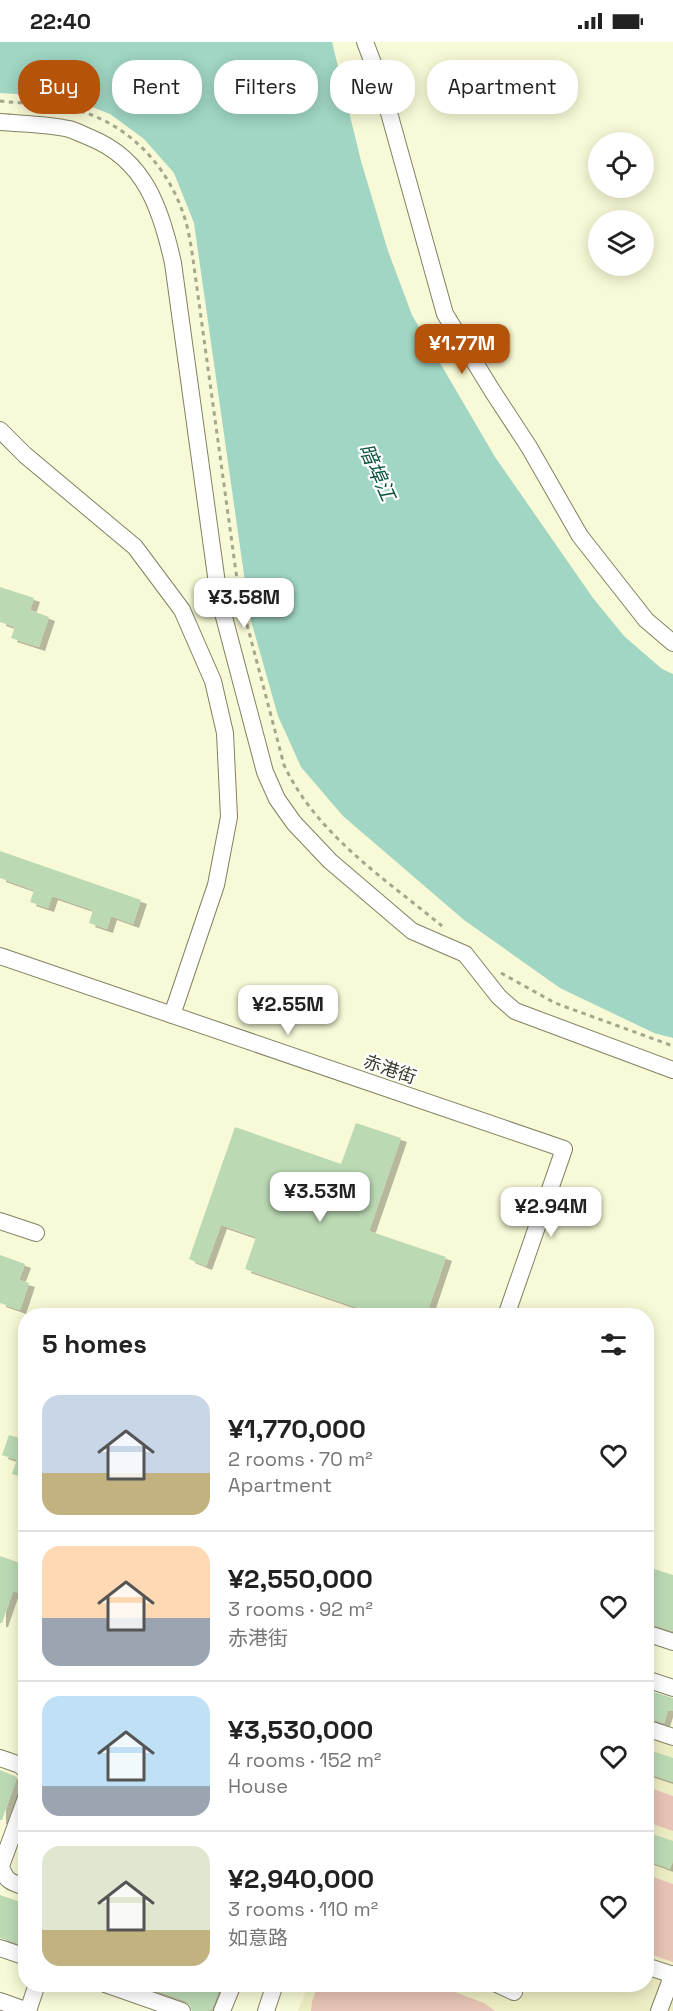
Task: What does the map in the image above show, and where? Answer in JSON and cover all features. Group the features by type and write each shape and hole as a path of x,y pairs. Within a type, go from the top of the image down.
{"street":[{"path":"365,42 381,84 445,314 529,447 580,536 646,620 673,643"},
{"path":"0,122 36,124 71,130 107,144 129,162 149,190 165,225 173,263 219,597 265,772 277,799 294,823 330,861 412,931 465,954 499,997 515,1011 673,1070"},
{"path":"0,430 26,455 135,547 182,610 213,681 225,733 228,817 216,885 172,1015"},
{"name":"赤港街","path":"0,956 564,1149 509,1308"},
{"path":"0,1221 36,1233"},
{"path":"654,1636 673,1642"},
{"path":"654,1682 673,1688"},
{"path":"654,1731 673,1737"},
{"path":"0,1758 18,1764"},
{"path":"18,1820 1,1866 3,1875 8,1881 18,1884"},
{"path":"0,1948 18,1954"},
{"path":"654,1968 673,1974 659,2011"},
{"path":"0,2001 28,2011 35,1992"},
{"path":"128,1992 182,2011"},
{"path":"222,2011 230,1992"},
{"path":"266,2011 272,1992"}],"path":[{"path":"0,101 77,110 118,126 144,148 168,179 184,218 193,259 239,594 284,765 295,788 310,810 345,847 443,927"},
{"path":"496,970 555,1003 673,1046"}],"shaded area":[{"path":"654,1735 673,1742 673,2011 298,2011 305,1992 654,1992"},
{"path":"654,1789 673,1796 673,1831 654,1824"},
{"path":"654,1877 673,1884 673,1962 654,1955"},
{"path":"315,1992 455,1992 484,2003 495,2011 311,2011"}],"water":[{"name":"暗埠江","path":"0,42 332,42 336,60 330,60 330,114 350,114 388,251 412,315 495,457 593,598 624,636 662,669 673,674 673,1038 654,1033 560,988 464,920 343,816 301,767 278,716 250,617 194,223 174,173 144,139 110,114 100,110 100,60 18,60 18,94 0,93"}],"building":[{"path":"0,587 34,598 30,610 49,617 39,647 11,638 15,627 0,622"},
{"path":"0,851 141,900 133,924 111,916 107,929 89,923 93,910 52,896 48,908 30,902 34,890 0,878"},
{"path":"356,1123 401,1138 369,1231 446,1257 429,1308 359,1308 245,1269 256,1237 221,1225 206,1266 189,1259 235,1127 341,1164"},
{"path":"0,1255 25,1264 19,1280 29,1283 21,1308 18,1309 0,1303"},
{"path":"9,1435 18,1438 18,1476 12,1474 17,1460 2,1455"},
{"path":"0,1556 18,1562 18,1593 13,1591 2,1623 0,1623"},
{"path":"654,1569 673,1575 673,1631 654,1625"},
{"path":"654,1692 673,1698 673,1711 668,1710 664,1723 654,1720"},
{"path":"654,1752 673,1758 673,1782 654,1776"},
{"path":"0,1770 17,1777 2,1820 0,1820"},
{"path":"654,1835 673,1841 673,1861 670,1869 654,1863"},
{"path":"0,1895 18,1901 18,1944 0,1938"},
{"path":"160,1992 218,1992 212,2009 206,2011 192,2011 190,2005"}]}
